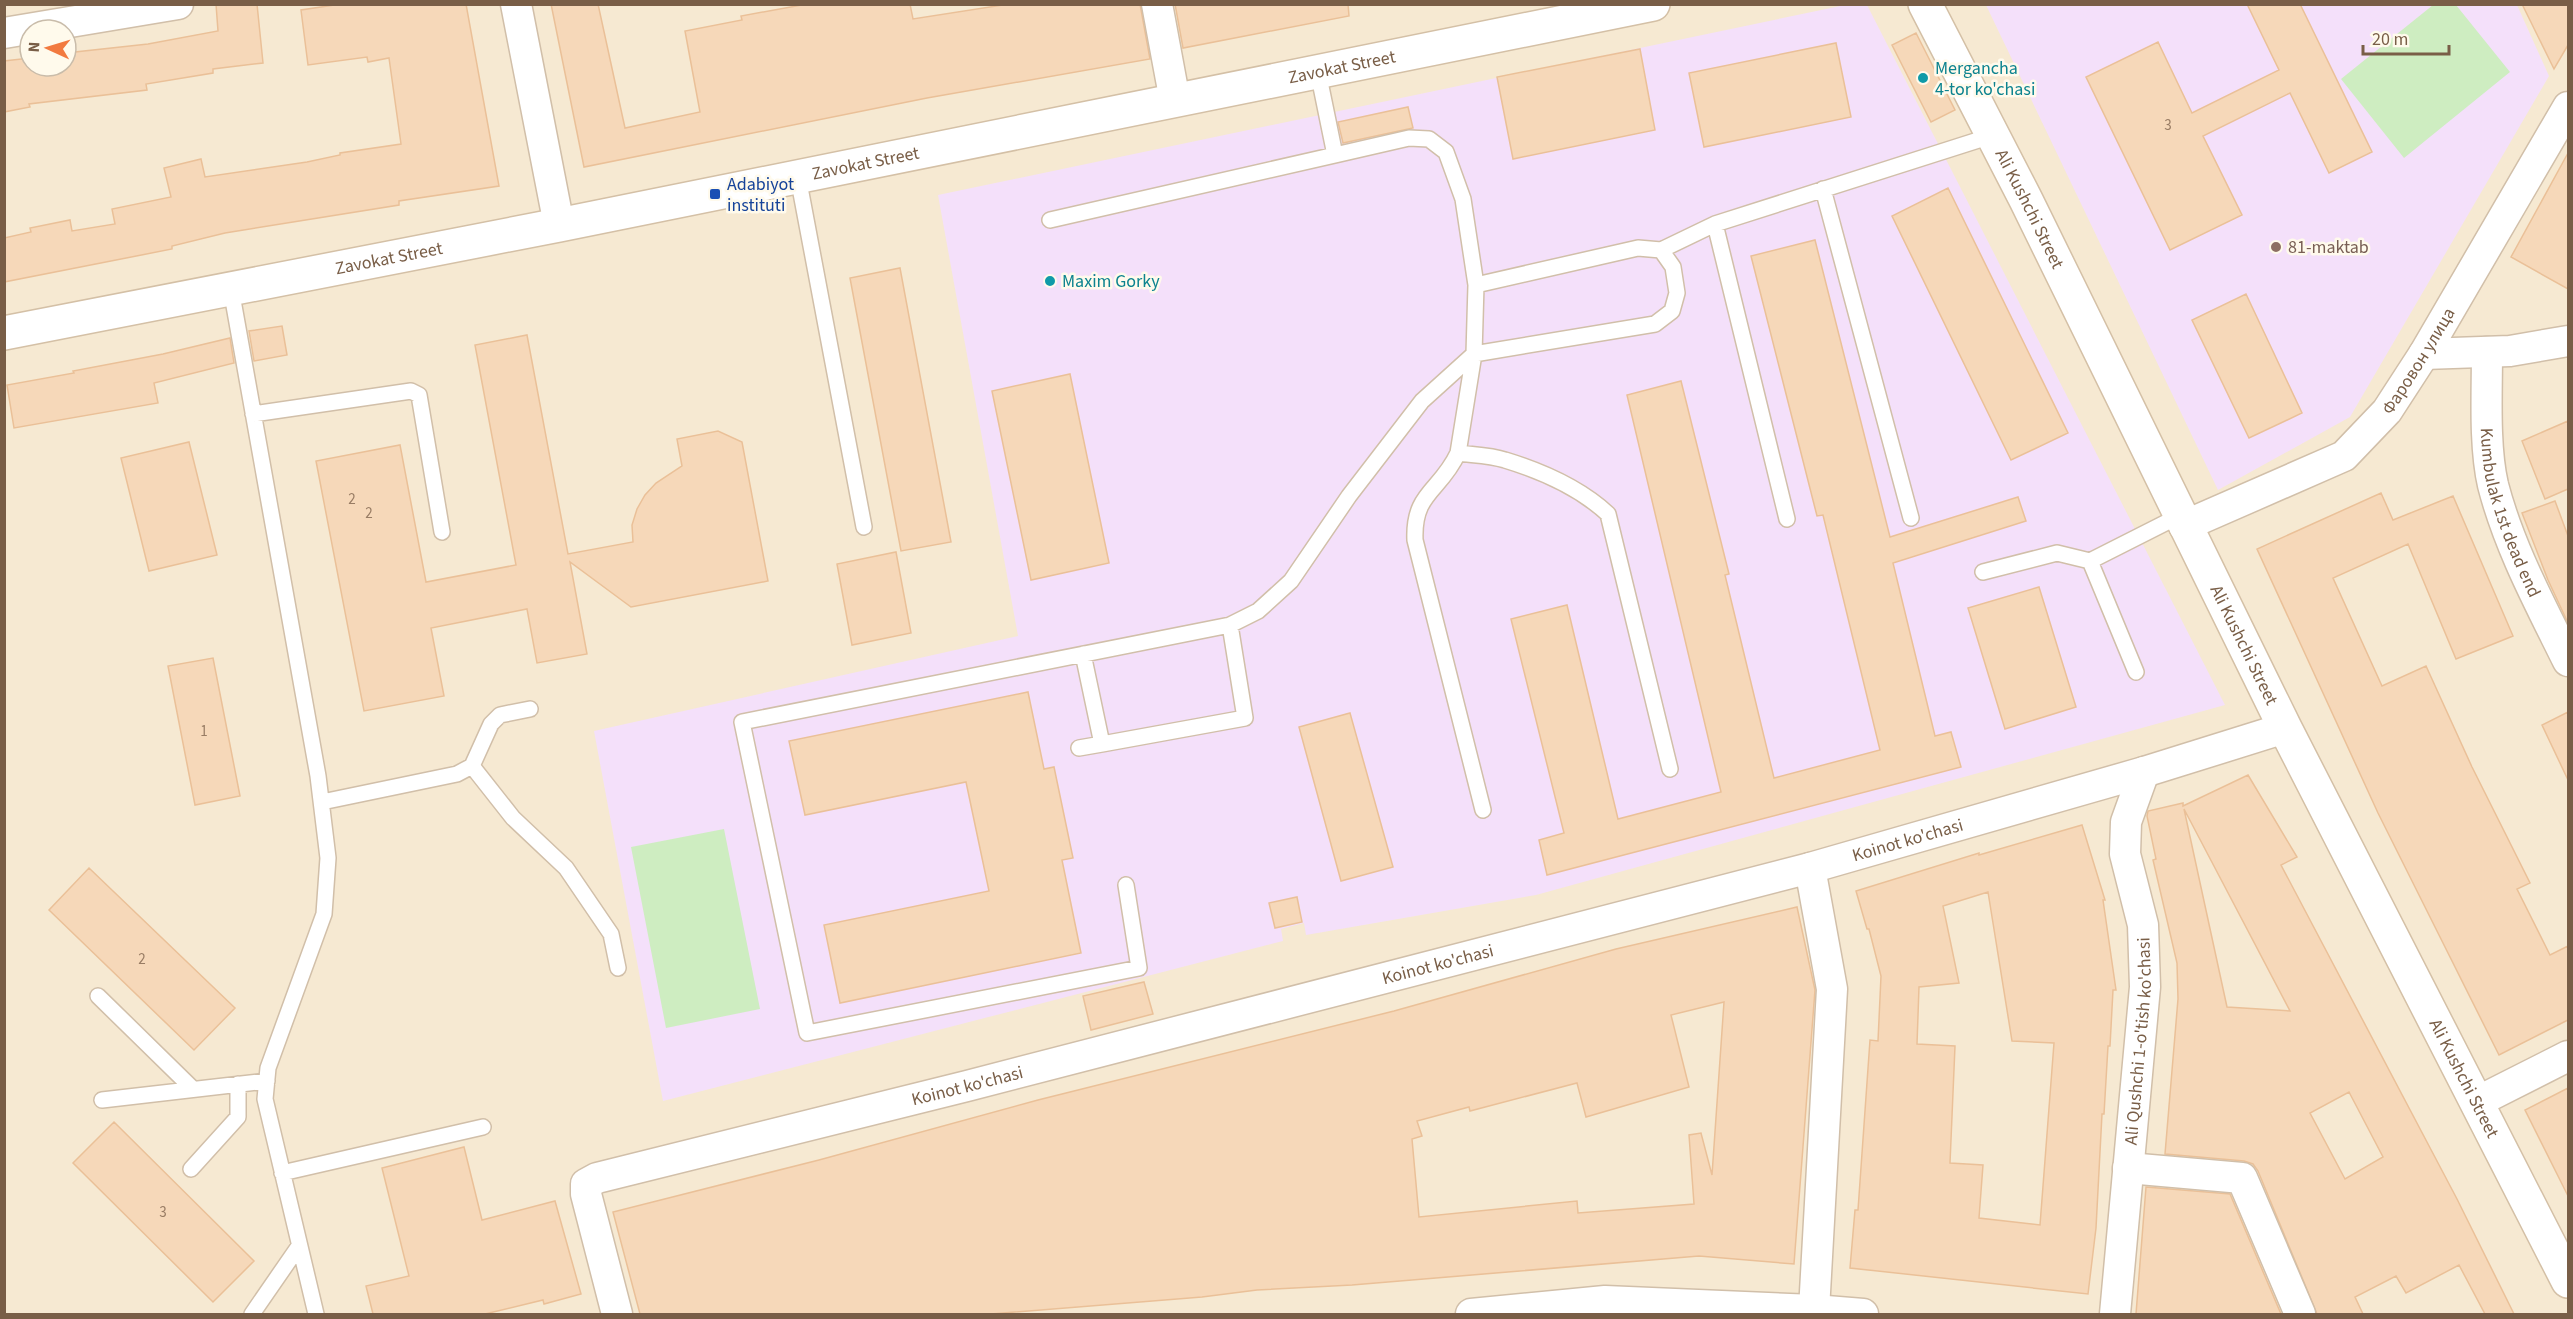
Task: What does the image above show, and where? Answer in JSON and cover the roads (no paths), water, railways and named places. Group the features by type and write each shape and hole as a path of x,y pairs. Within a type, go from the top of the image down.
{"street":[{"path":"4,33 178,4"},
{"path":"516,4 559,225"},
{"path":"1157,4 1175,101"},
{"name":"Zavokat Street","path":"4,333 559,225 1653,4"},
{"name":"Ali Kushchi Street","path":"1925,4 2031,210 2285,729 2568,1281"},
{"name":"Фаровон улица","path":"2182,521 2344,456 2387,411 2424,354 2568,108"},
{"path":"2424,354 2510,351 2568,341"},
{"name":"Kumbulak 1st dead end","path":"2487,352 2487,429 2493,483 2518,559 2568,661"},
{"name":"Koinot ko'chasi","path":"617,1314 586,1194 586,1184 597,1178 967,1086 1810,868 2285,729"},
{"name":"Ali Qushchi 1-o'tish ko'chasi","path":"2115,1314 2145,965 2143,925 2125,854 2126,822 2144,772"},
{"path":"1810,868 1832,989 1814,1310"},
{"path":"2477,1102 2568,1056"},
{"path":"2128,1168 2242,1178 2300,1314"},
{"path":"1471,1314 1605,1301 1863,1314"}],"lane":[{"path":"1318,72 1335,155"},
{"path":"1476,285 1638,248 1661,250 1715,224 1991,136"},
{"path":"1050,220 1408,138 1429,139 1446,152 1463,200 1476,285 1474,354 1458,453 1451,468 1419,505 1414,522 1414,540 1483,810"},
{"path":"798,177 864,527"},
{"path":"1823,189 1911,518"},
{"path":"1715,224 1787,519"},
{"path":"1126,885 1139,968 807,1033 742,722 1230,625 1258,611 1291,581 1349,495 1422,401 1474,354 1655,324 1672,310 1677,293 1673,267 1661,250"},
{"path":"231,289 322,802 328,858 324,914 268,1068 265,1099 316,1314"},
{"path":"253,414 411,391 419,395 442,532"},
{"path":"1458,453 1503,459 1560,481 1593,501 1608,514 1671,769"},
{"path":"1983,572 2057,553 2090,561 2182,521"},
{"path":"2090,561 2136,672"},
{"path":"1079,748 1245,718 1230,625"},
{"path":"1083,654 1102,744"},
{"path":"322,802 457,774 472,766 491,724 500,715 530,709"},
{"path":"472,766 513,818 566,868 611,934 618,968"},
{"path":"98,996 193,1089"},
{"path":"102,1100 267,1081"},
{"path":"191,1169 238,1117 238,1084"},
{"path":"282,1173 483,1126"},
{"path":"252,1314 299,1246"}],"place":[{"name":"Mergancha 4-tor ko'chasi","path":"1923,78"},
{"name":"Adabiyot instituti","path":"715,194"},
{"name":"81-maktab","path":"2276,247"},
{"name":"Maxim Gorky","path":"1050,281"}]}
